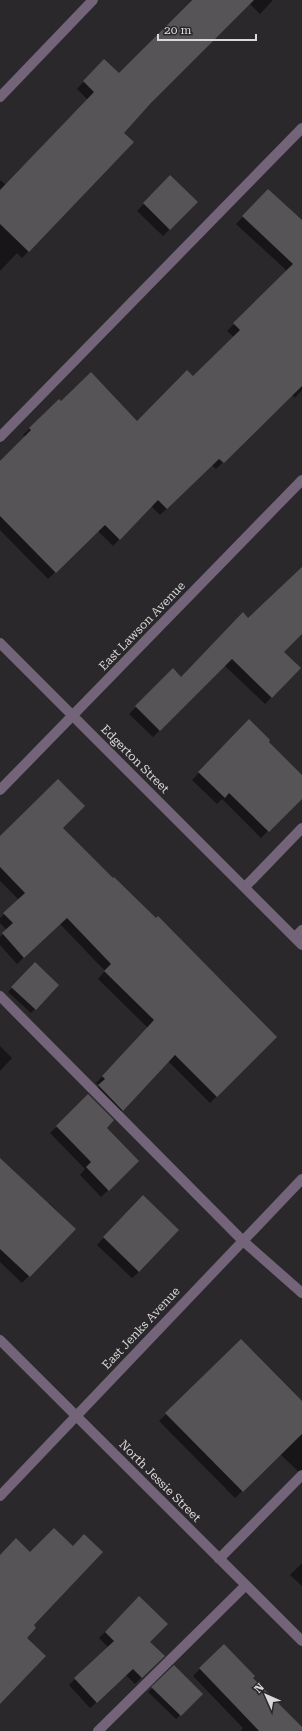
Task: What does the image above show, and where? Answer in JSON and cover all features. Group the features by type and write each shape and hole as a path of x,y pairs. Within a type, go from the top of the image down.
{"street":[{"path":"0,97 93,0"},
{"path":"0,437 302,128"},
{"name":"East Lawson Avenue","path":"0,790 302,480"},
{"name":"Edgerton Street","path":"0,643 244,887 300,937"},
{"path":"244,887 302,828"},
{"path":"0,996 242,1240 302,1293"},
{"name":"East Jenks Avenue","path":"0,1496 242,1240 302,1179"},
{"name":"North Jessie Street","path":"0,1340 302,1641"},
{"path":"219,1559 302,1475"},
{"path":"98,1731 246,1586"}],"building":[{"path":"192,0 254,0 151,103 124,133 134,142 29,252 0,224 0,190 94,92 83,81 104,59 119,73"},
{"path":"170,175 198,202 170,230 143,203"},
{"path":"268,189 302,220 302,386 224,463 219,459 167,509 158,500 120,540 105,525 56,573 0,516 0,461 31,430 29,428 59,399 61,401 91,372 137,421 187,370 193,376 240,330 233,323 293,264 242,216"},
{"path":"302,567 302,634 284,652 301,668 272,698 232,659 160,731 135,706 173,668 181,677 243,612 248,618"},
{"path":"249,719 270,740 269,742 302,775 302,799 269,832 229,793 225,798 198,772"},
{"path":"58,779 85,806 63,828 156,918 158,916 277,1037 217,1097 175,1055 123,1111 98,1085 105,1079 102,1076 154,1020 104,971 111,964 67,918 24,958 2,933 13,923 3,913 25,893 0,867 0,836"},
{"path":"35,962 59,985 36,1010 11,987"},
{"path":"88,1094 114,1120 107,1128 139,1161 109,1191 86,1167 91,1162 56,1126"},
{"path":"0,1158 76,1229 30,1277 0,1249"},
{"path":"143,1195 179,1230 139,1272 103,1237"},
{"path":"241,1339 302,1401 302,1434 243,1492 165,1413"},
{"path":"54,1528 73,1546 84,1534 103,1552 34,1625 36,1628 27,1638 46,1656 0,1704 0,1555 16,1538 30,1552"},
{"path":"139,1596 168,1624 150,1642 165,1656 142,1678 133,1669 97,1703 74,1678 114,1641 105,1632"},
{"path":"224,1644 255,1676 253,1678 302,1727 302,1731 259,1731 199,1668"},
{"path":"174,1665 203,1694 181,1716 151,1687"}]}
